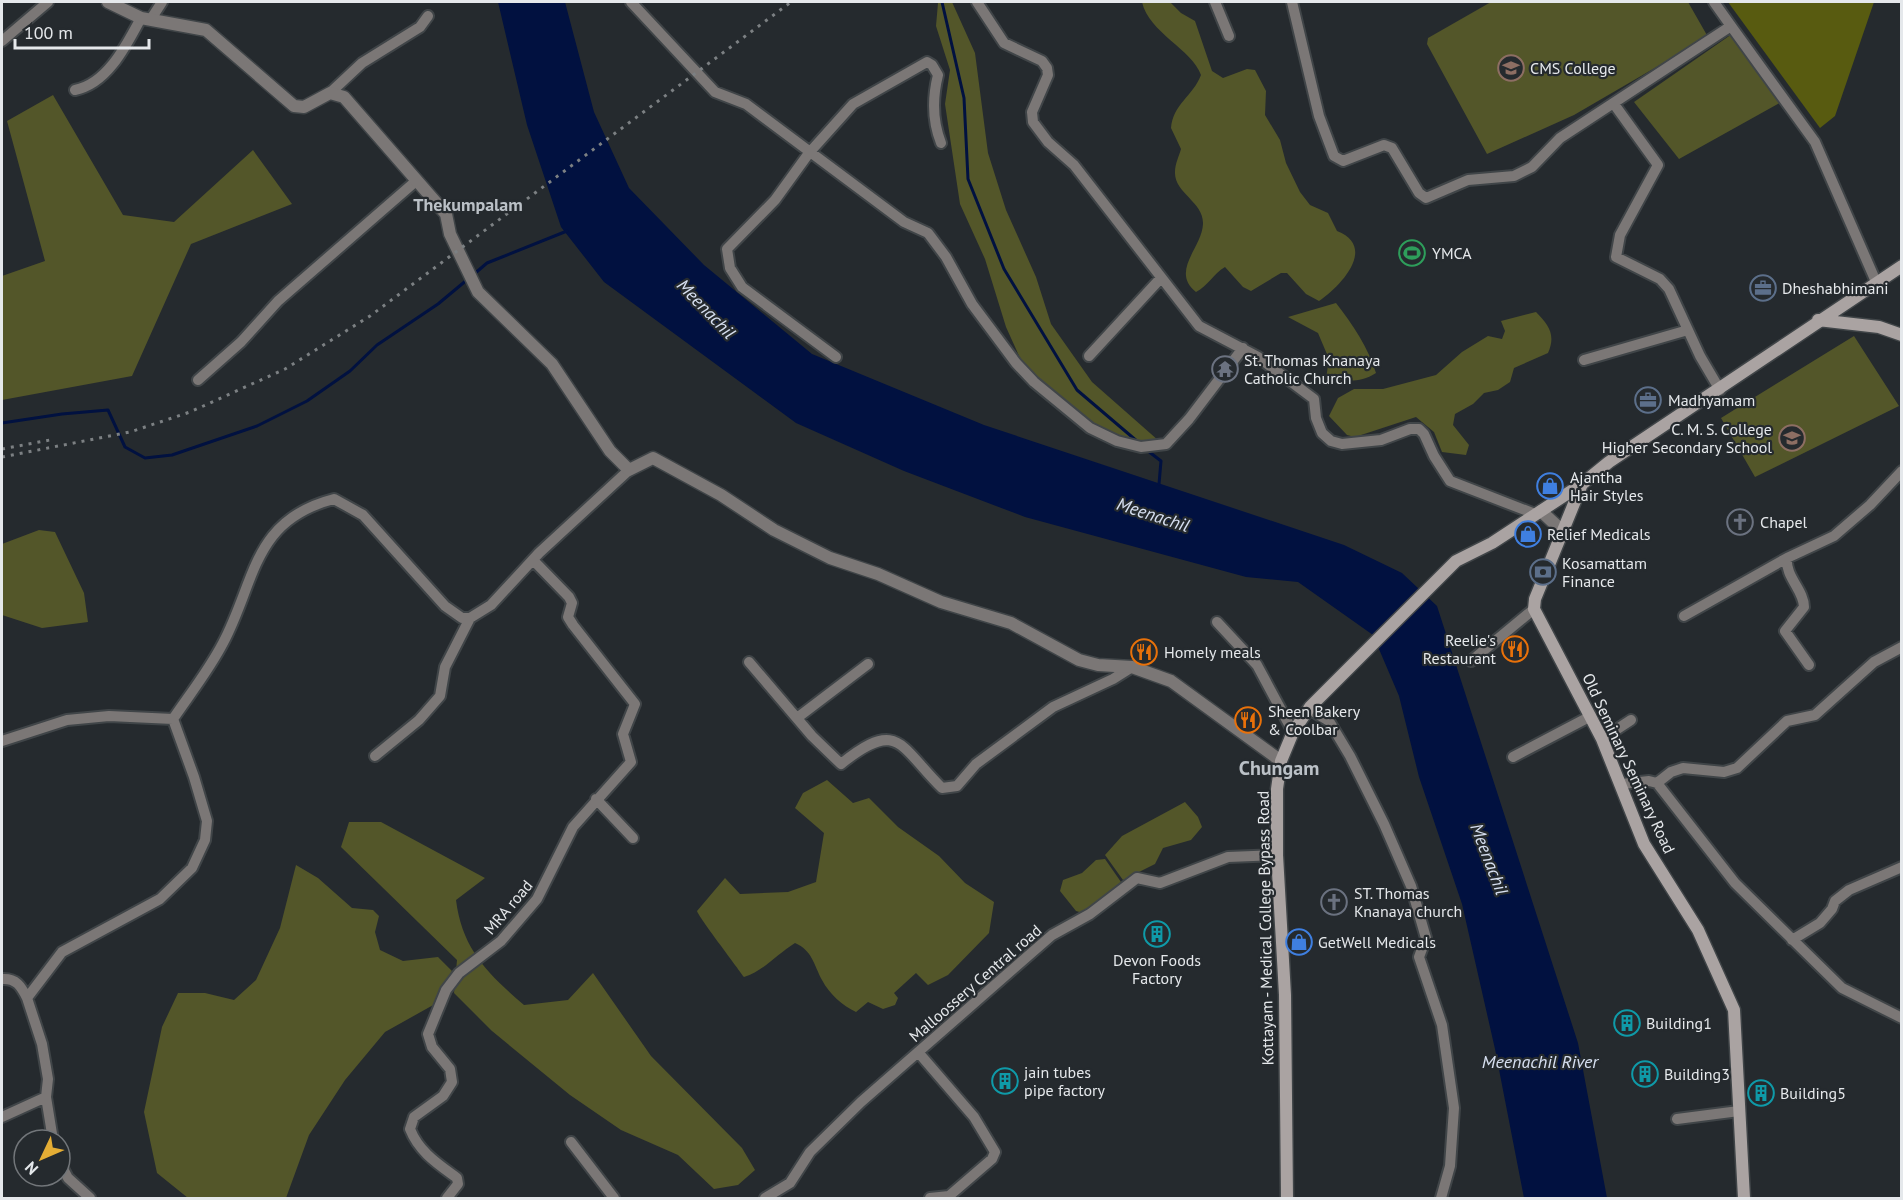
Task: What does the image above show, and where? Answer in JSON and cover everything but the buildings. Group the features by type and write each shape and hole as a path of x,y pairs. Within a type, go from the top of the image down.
{"main road":[{"name":"Kottayam - Medical College Bypass Road","path":"1287,1198 1285,995 1277,855 1277,789 1281,760 1293,732 1310,708 1435,579 1456,561 1492,543 1582,484 1609,462 1720,390 1818,320 1902,267"},
{"path":"1818,320 1879,327 1902,335"},
{"path":"1534,609 1535,599 1582,484"},
{"name":"Old Seminary Seminary Road","path":"1534,609 1591,716 1622,783 1644,844 1698,930 1734,1010 1744,1198"}],"street":[{"path":"2,40 48,2"},
{"path":"108,2 146,19 206,30 294,106 304,107 330,93 362,63 420,27 428,16"},
{"path":"75,90 89,87 106,72 146,19 162,2"},
{"path":"631,2 715,92 746,104 904,222 928,233 946,257 972,304 1016,363 1034,382 1090,428 1117,441 1141,447 1166,444 1189,419 1243,348"},
{"path":"977,2 1004,43 1042,61 1047,68 1048,75 1032,112 1034,122 1048,142 1074,165 1160,279 1199,326 1243,348 1314,399 1319,425 1331,441 1342,444 1381,440 1410,429 1419,429 1450,481 1538,513 1557,526 1562,536"},
{"path":"1215,2 1229,36"},
{"path":"1292,2 1319,116 1334,156 1343,160 1384,145 1392,148 1419,193 1426,198 1468,180 1514,176 1532,167 1560,138 1731,26"},
{"path":"1714,2 1815,142 1877,284"},
{"path":"836,357 742,287 730,268 726,256 727,249 775,200 809,153 853,104 927,62 932,65 938,75 933,93 934,125 941,143"},
{"path":"330,93 344,98 446,214 450,234 470,278 489,305 552,364 610,451 629,470"},
{"path":"1614,104 1658,165 1620,234 1616,256 1660,279 1669,289 1720,390"},
{"path":"198,380 241,342 278,301 416,181"},
{"path":"1089,356 1160,279"},
{"path":"1584,360 1688,330"},
{"path":"375,756 419,720 440,696 445,667 471,618 491,605 533,560 629,470 653,458 721,495 774,530 830,558 878,574 941,602 1011,623 1079,660 1098,665 1132,667 1171,681 1281,760"},
{"path":"1684,616 1787,558 1834,536 1870,505 1902,471"},
{"path":"173,719 224,642 257,557 290,517 312,504 334,499 363,515 445,606 462,618 471,618"},
{"path":"1787,558 1786,566 1804,601 1804,607 1785,631 1809,665"},
{"name":"MRA road","path":"447,1198 458,1184 457,1178 424,1152 416,1143 410,1129 414,1117 443,1096 452,1082 450,1069 432,1047 428,1034 434,1017 446,990 459,973 486,955 501,941 537,899 573,827 631,762 623,734 635,704 573,626 568,617 572,603 569,597 533,560"},
{"path":"1471,661 1534,609"},
{"path":"1217,622 1257,665 1293,732"},
{"path":"1657,783 1660,779 1683,768 1724,772 1737,768 1787,721 1815,715 1874,662 1902,647"},
{"path":"749,662 797,718 841,764 867,746 889,738 895,740 913,756 942,788 950,789 957,786 976,764 1034,720 1132,667"},
{"path":"797,718 868,664"},
{"path":"1310,708 1329,721 1350,756 1384,824 1411,886 1426,938 1419,957 1442,1025 1454,1108 1450,1166 1441,1198"},
{"path":"2,741 67,720 109,716 173,719"},
{"path":"1513,758 1591,716"},
{"path":"27,998 62,952 160,899 192,868 205,840 207,821 173,719"},
{"path":"1602,740 1631,720"},
{"path":"1622,783 1649,781 1657,783 1735,883 1842,988 1902,1018"},
{"path":"596,799 633,838"},
{"name":"Malloossery Central road","path":"765,1198 790,1183 810,1152 921,1056 1052,935 1090,914 1137,878 1160,883 1228,857 1277,855"},
{"path":"1792,940 1820,923 1832,909 1834,900 1848,890 1902,867"},
{"path":"2,979 14,980 27,998 42,1044 48,1079 46,1097 51,1128"},
{"path":"921,1056 974,1117 995,1152 992,1159 949,1196 930,1198"},
{"path":"2,1117 34,1100 46,1097"},
{"path":"1677,1119 1739,1111"},
{"path":"571,1143 615,1198"},
{"path":"72,1182 90,1198"}],"green space":[{"path":"952,2 975,53 988,153 1006,210 1036,277 1051,324 1092,382 1159,441 1141,446 1106,432 1048,390 1020,358 1006,327 985,259 960,204 945,104 950,70 936,26 938,3"},
{"path":"1142,2 1170,2 1181,13 1195,21 1212,71 1223,78 1247,69 1255,70 1266,91 1265,115 1280,140 1286,163 1300,192 1310,205 1328,213 1337,231 1349,238 1354,247 1355,256 1345,277 1319,301 1306,294 1287,273 1281,273 1251,291 1243,287 1225,267 1196,292 1189,284 1186,276 1189,259 1198,242 1203,224 1199,210 1176,179 1176,166 1181,149 1171,128 1175,113 1201,75 1189,57 1153,23"},
{"path":"1491,2 1688,2 1708,37 1574,115 1487,154 1427,44 1428,38"},
{"path":"1732,34 1783,101 1679,159 1634,102"},
{"path":"53,95 123,215 174,222 253,150 292,204 191,244 132,376 2,400 2,276 45,261 7,121"},
{"path":"1336,303 1364,345 1376,373 1364,379 1326,379 1329,359 1318,333 1288,317"},
{"path":"1536,312 1550,331 1551,341 1548,353 1514,368 1510,382 1498,390 1484,393 1473,404 1455,414 1453,425 1469,445 1466,455 1442,452 1434,432 1416,417 1355,437 1347,435 1329,416 1338,398 1354,389 1383,389 1436,375 1462,352 1488,336 1502,339 1505,331 1501,321"},
{"path":"1854,336 1899,406 1755,477 1721,418"},
{"path":"39,530 55,532 84,593 88,622 42,628 2,615 2,544"},
{"path":"827,780 853,803 869,798 898,827 939,856 965,883 994,902 989,933 948,975 928,985 916,973 894,993 898,998 895,1005 883,1009 868,1002 856,1012 841,1003 825,985 809,954 795,943 758,970 744,977 697,911 725,878 740,894 788,892 816,882 824,833 795,808 803,793"},
{"path":"1185,802 1198,817 1202,827 1191,840 1163,848 1155,864 1123,880 1105,855 1122,836"},
{"path":"349,822 381,822 485,878 456,900 464,933 488,971 524,1005 568,1000 593,973 651,1056 742,1148 755,1170 738,1185 714,1189 678,1155 621,1130 570,1095 492,1031 454,993 457,960 341,847"},
{"path":"1105,859 1121,882 1083,913 1076,911 1060,891 1063,880 1082,873 1096,860"},
{"path":"296,865 318,878 352,908 373,910 379,916 375,932 380,950 403,961 438,957 452,971 435,1004 385,1032 345,1080 309,1135 286,1198 188,1198 157,1173 144,1112 162,1027 178,993 205,993 234,1000 256,980 280,928"}],"shaded area":[{"path":"1728,2 1874,2 1835,116 1820,128"}],"water":[{"name":"Meenachil River","path":"498,2 565,2 594,112 629,188 704,265 812,354 984,425 1344,545 1402,573 1437,606 1578,1043 1607,1198 1524,1198 1495,1049 1462,904 1419,777 1399,696 1373,635 1298,582 1246,577 1025,517 904,471 796,423 604,282 561,227 527,125"}],"waterway":[{"path":"942,2 964,98 968,179 1004,269 1077,390 1138,442"},
{"path":"473,275 487,263 567,231"},
{"path":"2,423 108,410 125,447 145,458 172,455 257,426 307,401 350,371 377,345 438,304 468,279"},
{"path":"1148,451 1161,461 1159,484"}],"railway":[{"path":"2,457 130,432 190,412 285,369 370,316 791,2"},
{"path":"2,449 55,439"}],"place":[{"name":"CMS College","path":"1511,68"},
{"name":"YMCA","path":"1412,253"},
{"name":"Dheshabhimani","path":"1763,288"},
{"name":"St. Thomas Knanaya Catholic Church","path":"1225,369"},
{"name":"Madhyamam","path":"1648,400"},
{"name":"C. M. S. College Higher Secondary School","path":"1792,438"},
{"name":"Ajantha Hair Styles","path":"1550,486"},
{"name":"Chapel","path":"1740,522"},
{"name":"Relief Medicals","path":"1528,534"},
{"name":"Kosamattam Finance","path":"1543,572"},
{"name":"Reelie's Restaurant","path":"1515,649"},
{"name":"Homely meals","path":"1144,652"},
{"name":"Sheen Bakery & Coolbar","path":"1248,720"},
{"name":"ST. Thomas Knanaya church","path":"1334,902"},
{"name":"Devon Foods Factory","path":"1157,934"},
{"name":"GetWell Medicals","path":"1299,942"},
{"name":"Building1","path":"1627,1023"},
{"name":"Building3","path":"1645,1074"},
{"name":"jain tubes pipe factory","path":"1005,1081"},
{"name":"Building5","path":"1761,1093"}],"district":[{"name":"Thekumpalam","path":"468,205"},
{"name":"Chungam","path":"1279,768"}],"water label":[{"name":"Meenachil","path":"706,309"},
{"name":"Meenachil","path":"1153,515"},
{"name":"Meenachil","path":"1489,859"}]}
